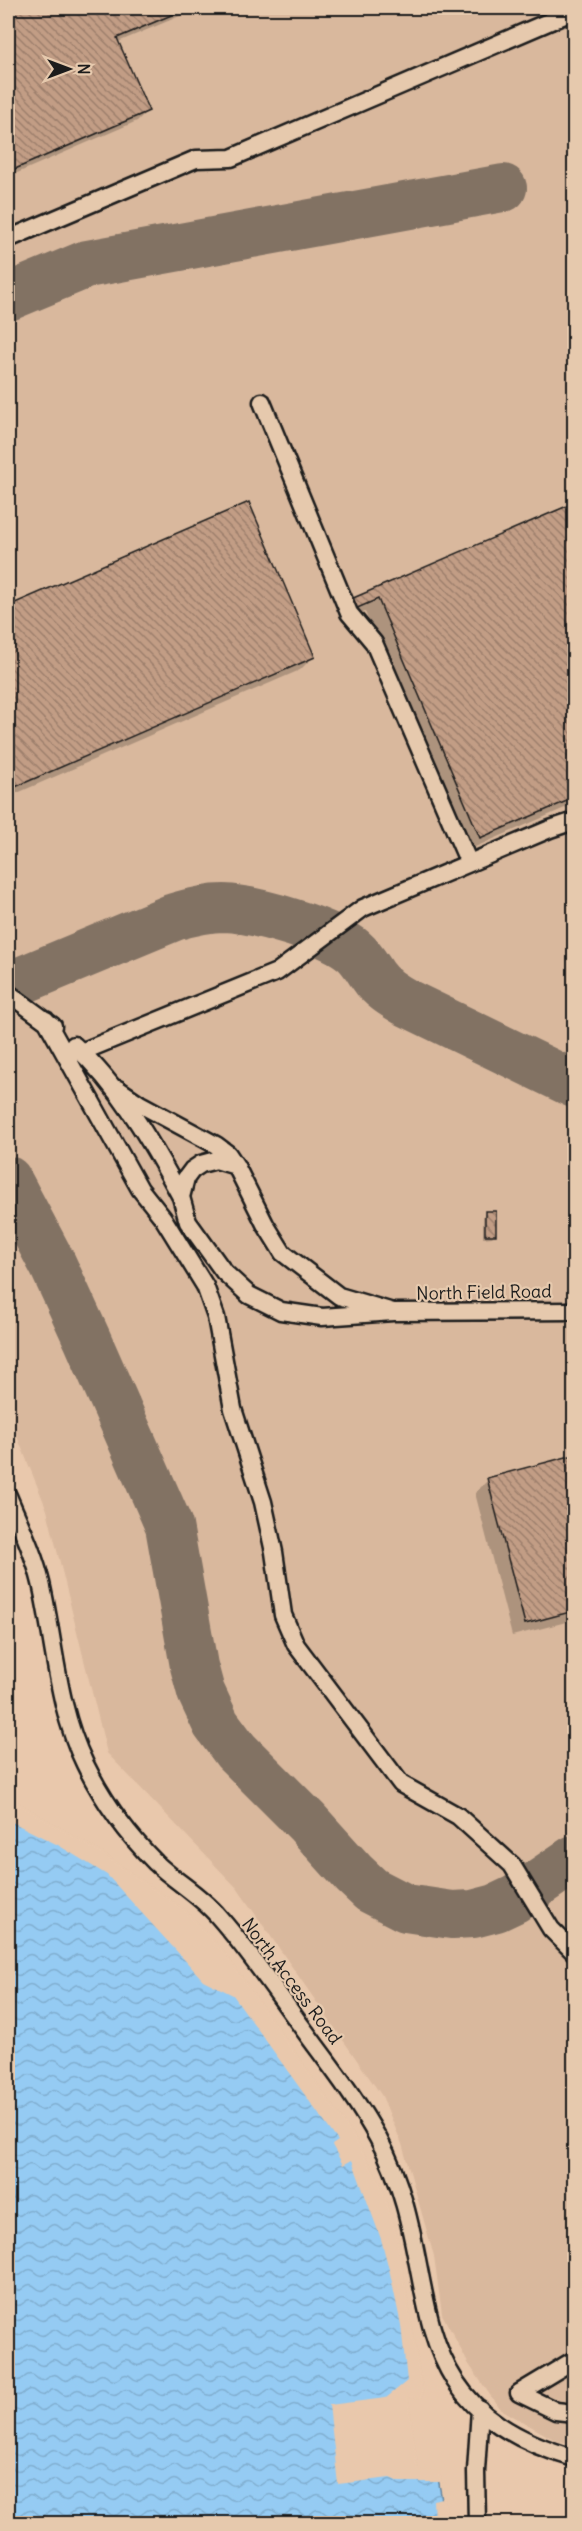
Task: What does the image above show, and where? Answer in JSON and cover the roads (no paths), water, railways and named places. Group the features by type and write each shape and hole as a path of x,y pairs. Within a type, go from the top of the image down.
{"street":[{"path":"8,239 196,159 231,158 574,11"},
{"path":"262,402 349,613 374,643 469,863"},
{"path":"81,1052 277,972 363,908 574,820"},
{"path":"8,993 46,1020 108,1081"},
{"path":"46,1020 140,1189 163,1218 205,1286 216,1317 233,1409 263,1502 274,1552 283,1615 296,1645 401,1784 458,1816 512,1865 550,1929 574,1952"},
{"name":"North Field Road","path":"108,1081 140,1104 216,1145 228,1154 283,1253 339,1296 393,1312"},
{"name":"North Field Road","path":"108,1081 157,1153 180,1197 188,1222 224,1272 249,1295 280,1311 322,1317 393,1312 574,1311"},
{"path":"180,1197 186,1178 201,1164 216,1160 236,1166"},
{"name":"North Access Road","path":"8,1497 40,1579 66,1716 83,1762 106,1803 157,1863 204,1901 238,1939 366,2117 400,2188 423,2297 440,2354 462,2391 480,2409 513,2434 534,2445 574,2458"},
{"path":"574,2360 519,2393 555,2411 574,2413"},
{"path":"477,2523 476,2471 480,2409"}],"water":[{"path":"8,1800 183,1912 378,2186 420,2394 405,2395 415,2474 437,2472 446,2523 8,2524"}]}
